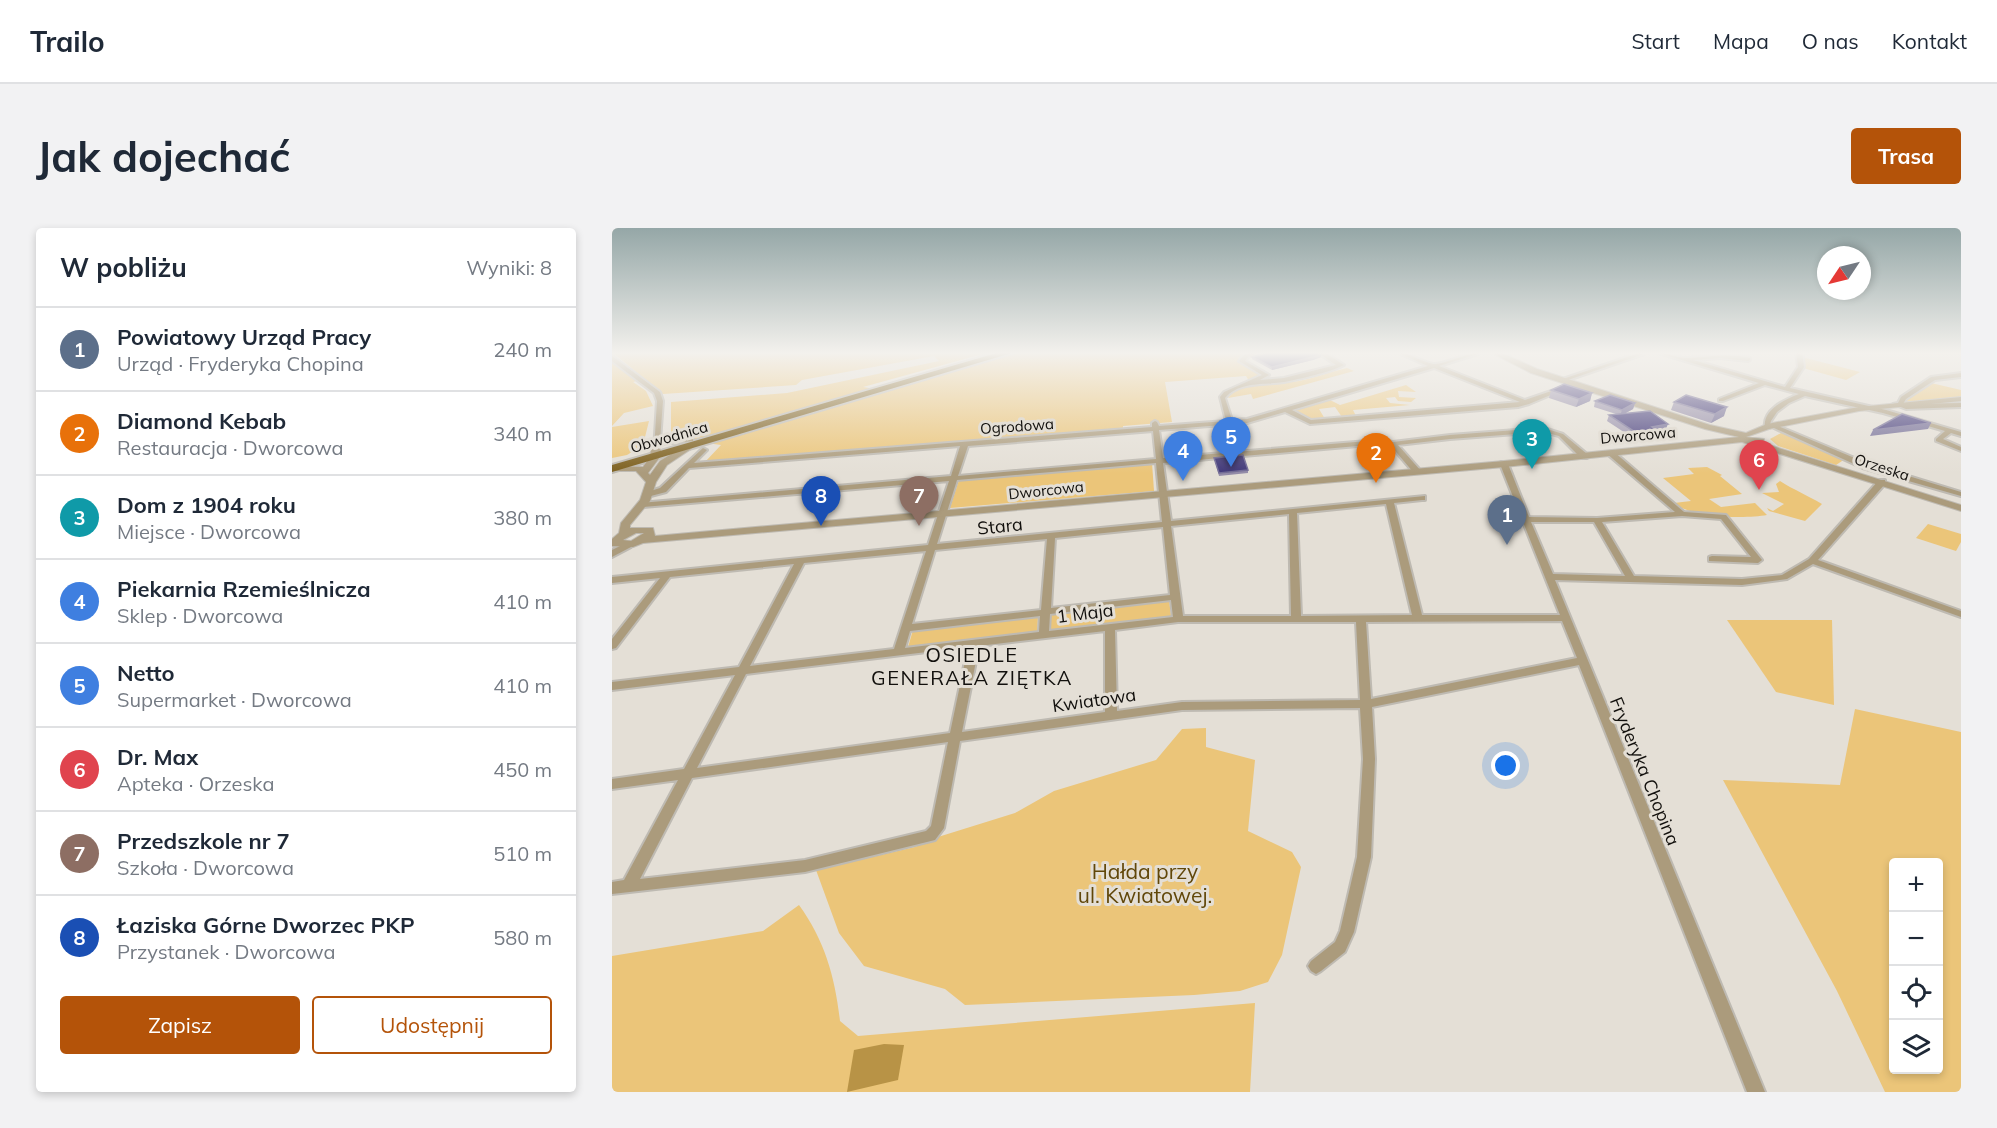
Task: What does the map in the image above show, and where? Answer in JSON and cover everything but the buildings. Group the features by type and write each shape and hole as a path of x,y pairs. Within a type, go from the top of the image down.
{"main road":[{"name":"Obwodnica","path":"613,467 863,392"},
{"name":"Obwodnica","path":"690,443 869,392"}],"street":[{"path":"617,543 625,525 633,518 645,500 651,482 658,453 660,400 657,392"},
{"path":"1228,392 1222,398 1230,423"},
{"name":"Ogrodowa","path":"688,466 1155,426 1230,423 1251,420 1347,392"},
{"path":"1501,392 1528,403"},
{"path":"1287,410 1310,422 1528,403 1554,392"},
{"path":"1600,392 1708,427 1729,437"},
{"path":"1721,400 1740,392"},
{"path":"1801,392 1870,407 1961,434"},
{"path":"1898,403 1911,392"},
{"path":"1805,394 1795,397 1770,414 1766,422 1851,460 1961,494"},
{"path":"1750,439 1774,427 1870,407 1961,399"},
{"path":"1898,403 1906,407 1961,405"},
{"path":"1884,405 1910,418"},
{"path":"1155,426 1178,619"},
{"name":"Orzeska","path":"1708,427 1961,508"},
{"name":"Dworcowa","path":"645,500 953,479 1544,430 1562,435 1584,456"},
{"path":"1949,430 1938,440 1961,449"},
{"name":"Dworcowa","path":"1695,445 1729,437 1750,439"},
{"name":"Dworcowa","path":"617,543 645,535 676,537 943,515 1504,464 1750,439"},
{"path":"899,651 965,443"},
{"path":"1393,444 1417,471"},
{"path":"645,500 663,490 703,450"},
{"path":"645,471 658,453"},
{"path":"1610,453 1682,514"},
{"path":"1838,468 1851,460"},
{"name":"Fryderyka Chopina","path":"1504,464 1513,494 1526,519 1581,661 1756,1092"},
{"path":"613,467 636,467 645,471 651,482"},
{"path":"1549,577 1758,581 1784,577 1812,561 1882,482"},
{"name":"Stara","path":"612,580 1167,526 1422,498"},
{"path":"1390,502 1418,618"},
{"path":"1293,513 1296,618"},
{"path":"1526,519 1597,520 1682,514 1723,518 1758,560 1712,559"},
{"path":"633,518 634,526 645,535"},
{"path":"1597,520 1631,579"},
{"path":"1044,635 1051,537"},
{"path":"1812,561 1961,614"},
{"path":"629,885 800,562"},
{"path":"612,646 667,575"},
{"path":"907,628 1176,597"},
{"name":"1 Maja","path":"612,686 1178,619 1565,618"},
{"path":"1316,966 1340,947 1347,932 1364,857 1369,759 1361,619"},
{"path":"1110,627 1111,716"},
{"path":"612,888 805,866 930,836 937,828 974,643"},
{"name":"Kwiatowa","path":"612,784 1198,705 1367,704 1581,661"}],"green space":[{"path":"612,392 647,392 653,406 624,413 612,426"},
{"path":"661,392 688,392 663,394"},
{"path":"1167,392 1172,422 1123,426 1123,429 705,462 721,445 671,438 671,402 787,393"},
{"path":"1234,392 1277,392 1253,399 1251,394 1228,398"},
{"path":"1382,392 1398,392 1399,397 1416,398 1411,402 1398,401 1395,397 1386,398 1390,403 1410,405 1353,410 1356,416 1342,417 1335,407 1319,409 1325,419 1310,420 1293,411 1330,400 1340,405"},
{"path":"1917,392 1961,392 1961,405 1906,404 1908,398"},
{"path":"649,421 643,445 627,455 612,458 612,427"},
{"path":"1781,433 1845,459 1836,465 1778,446 1770,439"},
{"path":"1152,463 1154,491 950,508 959,480"},
{"path":"1707,467 1722,475 1720,476 1742,494 1709,499 1721,507 1755,503 1767,515 1719,516 1693,512 1674,503 1691,501 1663,478 1694,474 1688,468"},
{"path":"1780,481 1822,504 1805,521 1769,511 1767,508 1773,511 1784,504 1762,493 1779,492 1776,484"},
{"path":"1928,524 1961,534 1961,542 1956,551 1916,538"},
{"path":"1169,600 1171,616 1048,630 1050,614"},
{"path":"1038,616 1037,632 908,647 913,630"},
{"path":"1727,620 1832,620 1834,705 1776,692"},
{"path":"1855,709 1961,732 1961,1092 1885,1092 1837,991 1723,780 1840,785"},
{"name":"Hałda przy ul. Kwiatowej.","path":"1206,728 1206,747 1255,760 1248,831 1292,852 1301,867 1282,955 1268,982 1240,991 1194,995 965,1005 945,989 864,966 839,933 816,870 915,847 938,837 1015,813 1054,791 1156,760 1182,729"},
{"path":"799,905 816,932 832,974 840,1021 858,1036 1255,1003 1250,1092 612,1092 612,956 763,931"}],"shaded area":[{"path":"884,1044 904,1045 898,1080 847,1092 854,1050"}],"place":[{"name":"Netto","path":"1231,467"},
{"name":"Dom z 1904 roku","path":"1532,469"},
{"name":"Piekarnia Rzemieślnicza","path":"1183,481"},
{"name":"Diamond Kebab","path":"1376,483"},
{"name":"Dr. Max","path":"1759,490"},
{"name":"Łaziska Górne Dworzec PKP","path":"821,526"},
{"name":"Przedszkole nr 7","path":"919,526"},
{"name":"Powiatowy Urząd Pracy","path":"1507,545"}],"district":[{"name":"OSIEDLE GENERAŁA ZIĘTKA","path":"972,666"}]}
